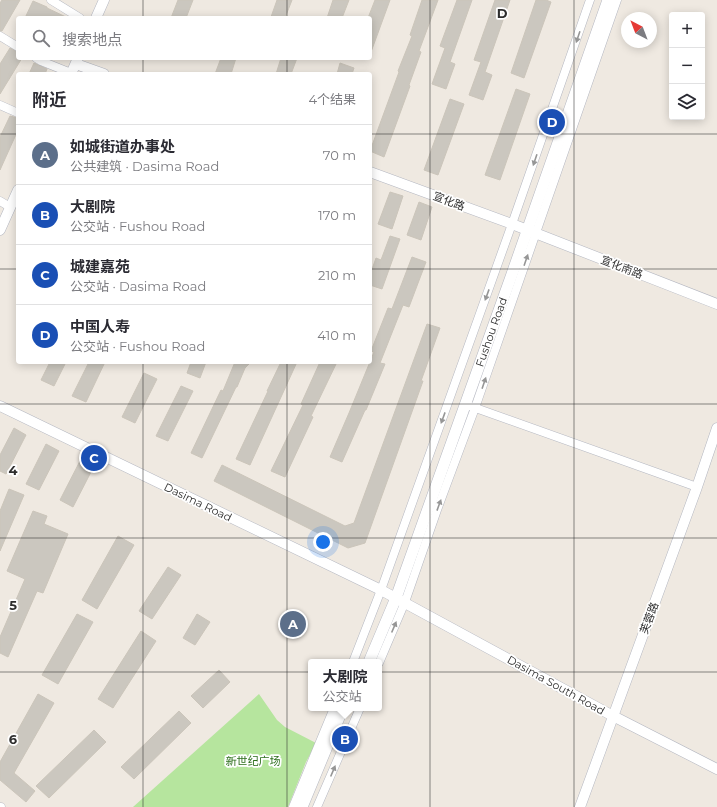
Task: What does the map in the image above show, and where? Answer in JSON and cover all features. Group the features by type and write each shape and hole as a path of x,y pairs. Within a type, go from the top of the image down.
{"main road":[{"name":"Fushou Road","path":"363,659 393,596 470,406 524,229 601,0"},
{"name":"Fushou Road","path":"370,659 524,229 608,0"},
{"path":"302,807 342,711"},
{"path":"309,807 349,711"}],"street":[{"path":"51,0 77,16"},
{"path":"97,16 104,0"},
{"path":"524,229 590,0"},
{"path":"524,229 617,0"},
{"path":"0,36 16,46"},
{"path":"39,60 66,72"},
{"path":"72,72 77,61 100,72"},
{"path":"0,105 16,112"},
{"name":"宣化路","path":"372,173 524,229"},
{"path":"0,230 16,194"},
{"path":"0,201 10,207"},
{"name":"宣化南路","path":"524,229 717,304"},
{"name":"Dasima Road","path":"0,406 393,596"},
{"path":"470,406 697,487"},
{"name":"芙蓉路","path":"580,807 697,487 717,428"},
{"path":"355,659 393,596"},
{"path":"380,659 393,596"},
{"name":"Dasima South Road","path":"393,596 613,716 717,769"},
{"path":"294,807 333,711"},
{"path":"317,807 359,711"}],"green space":[{"name":"新世纪广场","path":"259,694 277,720 285,727 316,743 306,762 288,807 133,807"}],"building":[{"path":"2,0 20,0 2,31 0,31 0,3"},
{"path":"178,0 193,0 187,16 172,16"},
{"path":"277,0 292,0 286,16 271,16"},
{"path":"333,0 349,0 343,16 328,16"},
{"path":"375,0 390,0 372,49 372,16 369,16"},
{"path":"422,0 438,0 419,51 421,52 409,85 410,86 384,157 372,152 372,146 412,36 410,35"},
{"path":"457,0 472,0 450,62 455,64 446,89 432,84 445,48 440,46"},
{"path":"495,0 510,0 485,72 492,75 483,100 469,95 481,62 474,60"},
{"path":"536,0 546,0 551,2 524,78 511,73"},
{"path":"33,1 64,16 26,16"},
{"path":"10,48 16,51 16,60 21,60 0,94 0,64"},
{"path":"220,60 235,60 232,72 216,72"},
{"path":"280,60 296,60 292,72 277,72"},
{"path":"34,63 47,69 46,72 30,72"},
{"path":"340,63 354,68 353,72 338,72"},
{"path":"516,89 530,94 500,180 485,175"},
{"path":"450,99 464,104 438,175 424,170"},
{"path":"10,116 16,118 16,134 0,170 0,137"},
{"path":"390,192 403,196 392,229 378,224"},
{"path":"419,202 432,207 421,240 407,235"},
{"path":"390,236 400,239 382,289 372,286 372,269 376,258 381,260"},
{"path":"412,257 426,262 409,307 403,305 380,363 385,364 342,462 330,457 369,364 372,364 374,352 372,351 372,348 388,308 392,309"},
{"path":"427,324 440,328 421,381 423,381 365,543 348,548 214,481 222,465 345,526 354,523"},
{"path":"49,364 65,364 54,386 41,380"},
{"path":"88,364 104,364 86,402 72,396"},
{"path":"190,364 205,364 200,378 187,373"},
{"path":"234,364 249,364 245,368 202,458 191,453 221,390 223,391"},
{"path":"280,364 296,364 250,465 236,459"},
{"path":"319,364 336,364 311,416 313,417 285,477 271,471 303,405 301,404"},
{"path":"144,373 157,379 135,423 122,417"},
{"path":"181,386 193,391 168,441 156,436"},
{"path":"14,428 26,435 6,474 0,471 0,455"},
{"path":"46,444 59,451 39,490 26,484"},
{"path":"80,461 93,468 73,507 60,500"},
{"path":"9,489 24,495 0,551 0,511"},
{"path":"33,511 47,516 44,524 68,534 43,593 37,591 8,657 0,653 0,637 25,579 7,571"},
{"path":"118,536 134,545 97,609 82,600"},
{"path":"168,567 181,575 152,619 139,611"},
{"path":"77,614 93,622 58,684 42,675"},
{"path":"197,614 210,622 195,645 183,638"},
{"path":"141,631 156,641 113,708 98,699"},
{"path":"219,670 230,682 203,708 191,696"},
{"path":"38,694 54,703 14,773 35,791 26,802 0,780 0,762"},
{"path":"179,711 191,723 134,779 121,767"},
{"path":"94,730 106,742 49,798 36,786"}],"place":[{"name":"中国人寿","path":"552,122"},
{"name":"城建嘉苑","path":"94,458"},
{"name":"如城街道办事处","path":"293,624"},
{"name":"大剧院","path":"345,739"}]}
